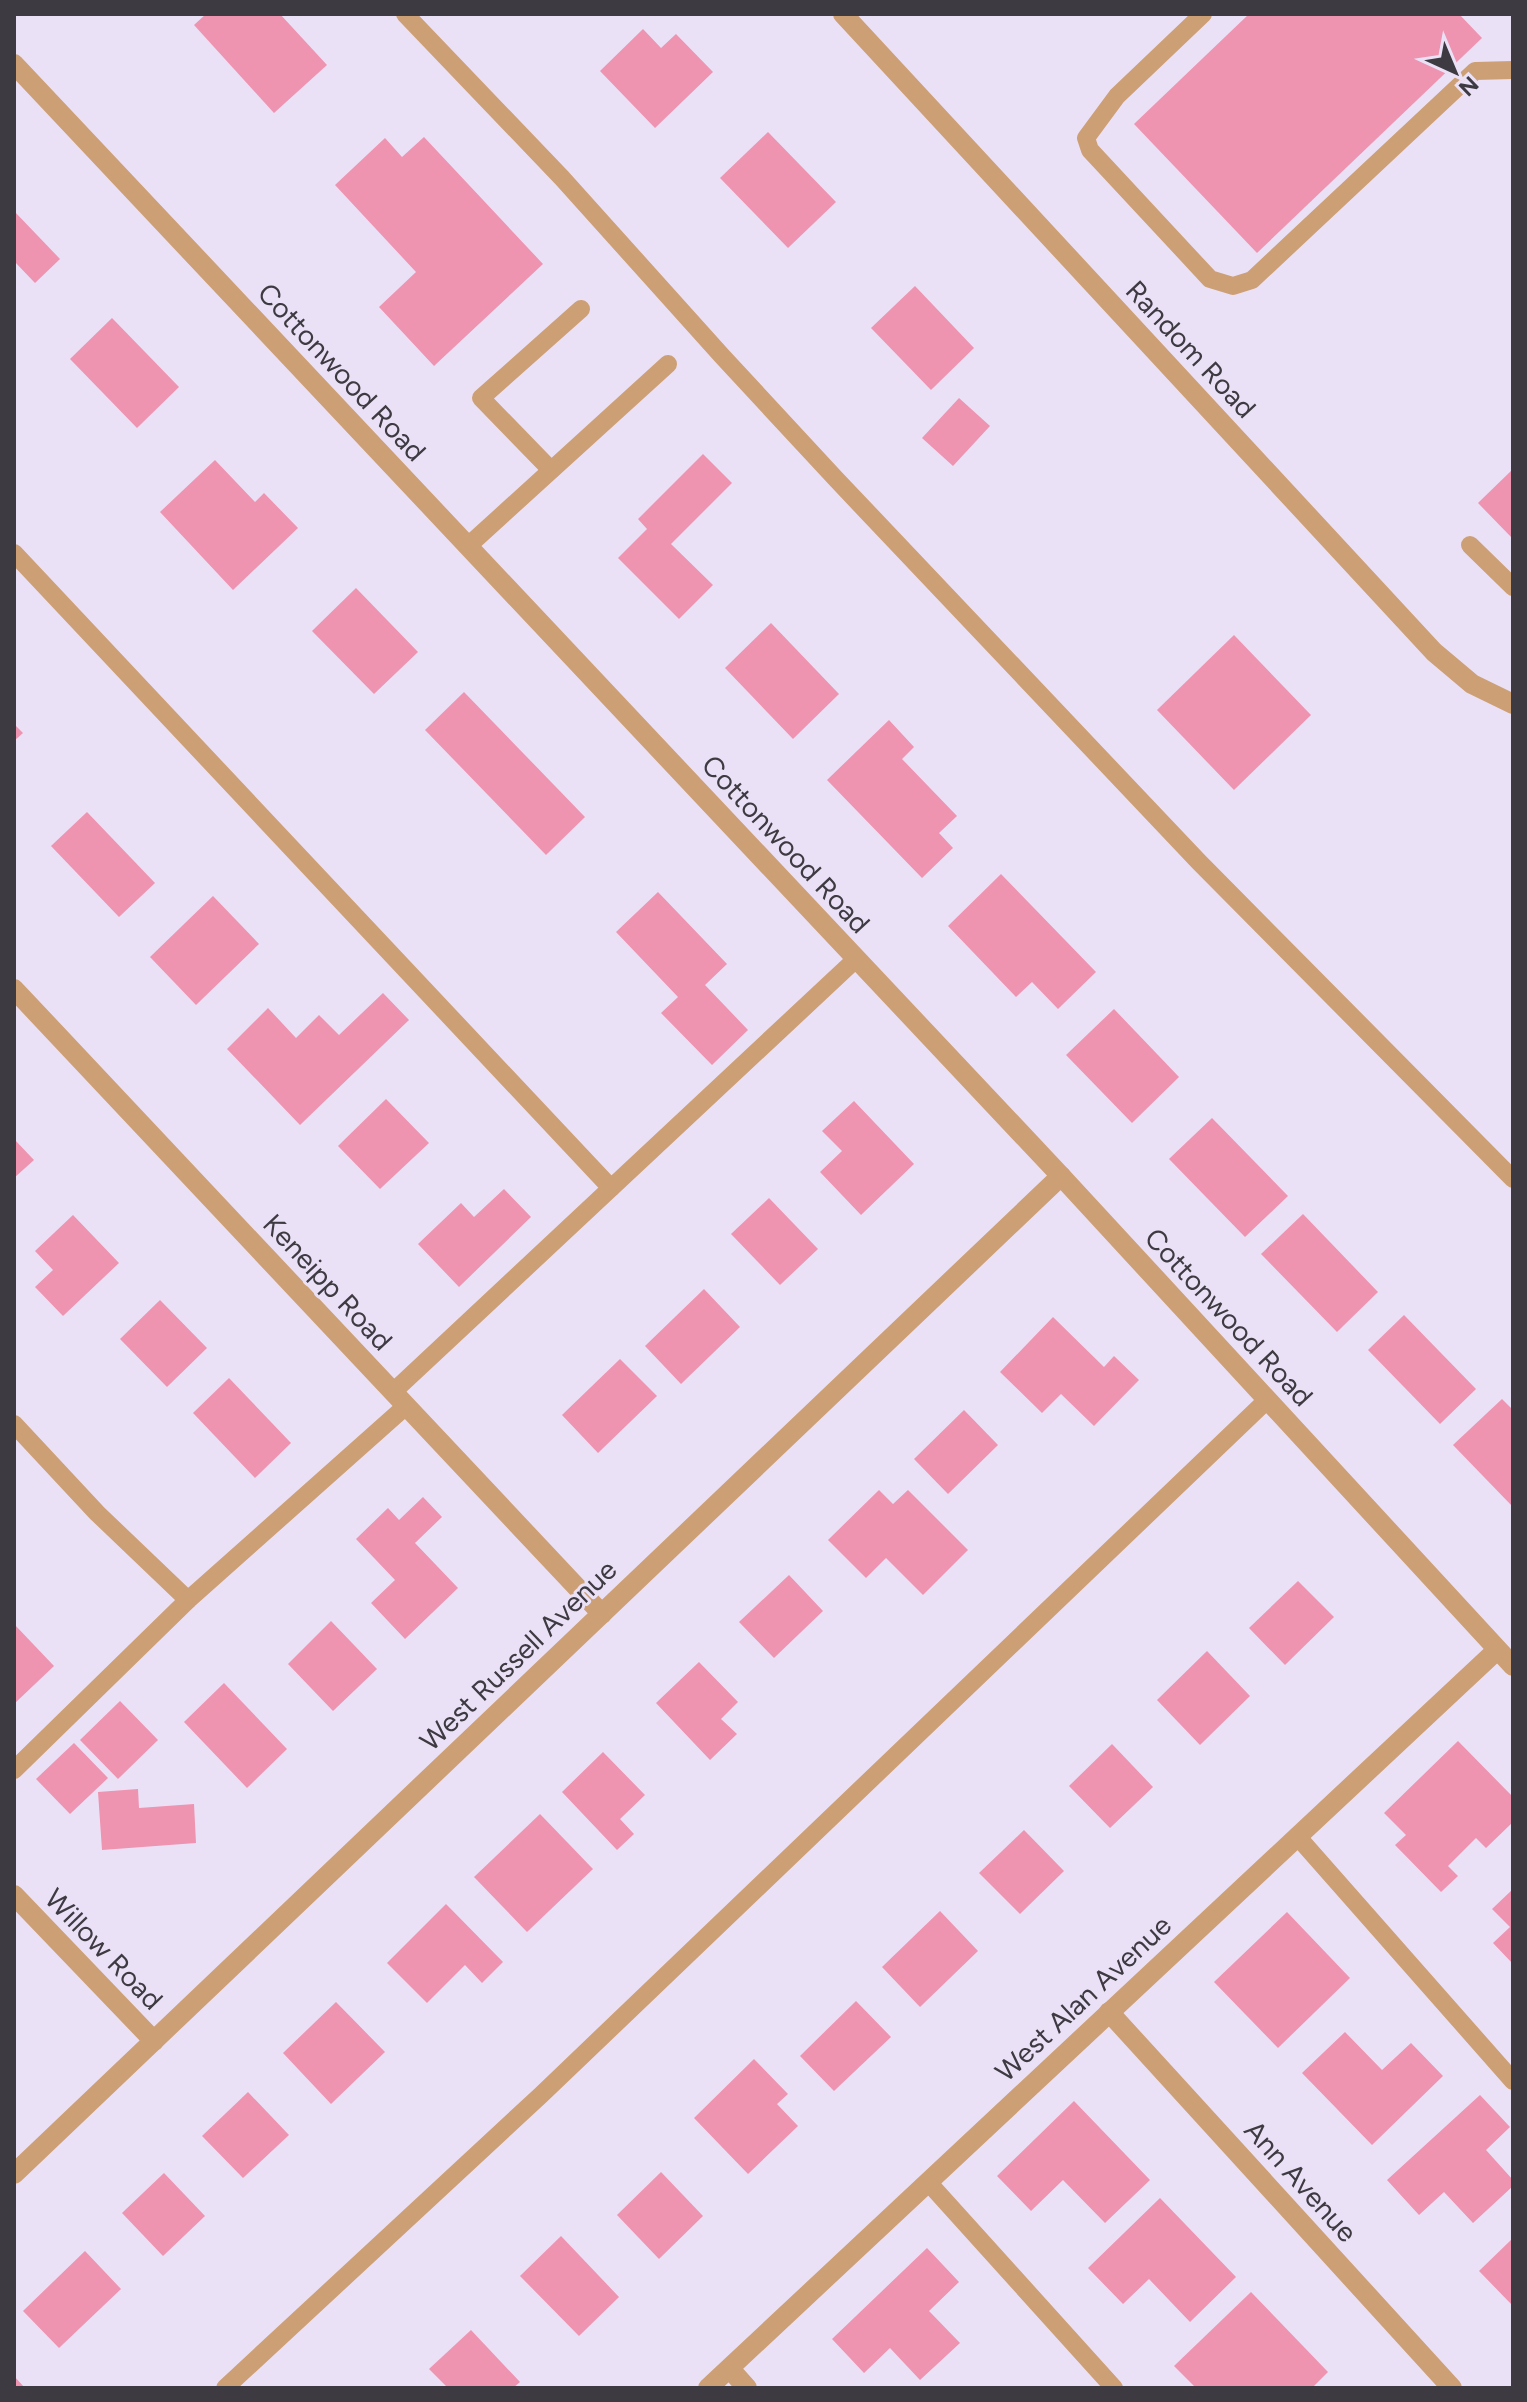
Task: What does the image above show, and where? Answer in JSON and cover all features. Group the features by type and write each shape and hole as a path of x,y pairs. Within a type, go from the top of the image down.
{"street":[{"name":"Random Road","path":"843,14 1434,652 1472,684 1513,704"},
{"name":"Cottonwood Road","path":"14,64 1061,1176 1513,1666"},
{"name":"Keneipp Road","path":"14,989 602,1614"},
{"name":"West Russell Avenue","path":"14,2174 1061,1176"},
{"name":"West Alan Avenue","path":"708,2388 1497,1650"},
{"name":"Willow Road","path":"14,1895 154,2041"},
{"name":"Ann Avenue","path":"1109,2012 1452,2388"},
{"path":"730,2369 747,2388"}],"lane":[{"path":"405,14 562,178 795,435 1155,816 1513,1179"},
{"path":"1203,14 1117,96 1086,138 1090,150 1210,279 1233,286 1252,280 1475,71 1513,70"},
{"path":"551,470 481,398 581,309"},
{"path":"468,546 668,364"},
{"path":"1470,545 1513,587"},
{"path":"14,553 611,1188"},
{"path":"14,1770 400,1399 611,1188 856,959"},
{"path":"225,2388 541,2095 1267,1400"},
{"path":"14,1424 97,1513 188,1600"},
{"path":"1297,1836 1513,2081"},
{"path":"928,2182 1114,2388"}],"building":[{"path":"206,14 280,14 327,65 274,113 194,25"},
{"path":"1249,14 1459,14 1482,38 1257,253 1134,124"},
{"path":"643,29 661,48 676,34 713,72 655,128 600,71"},
{"path":"768,132 836,202 788,248 720,178"},
{"path":"424,137 543,264 434,366 379,307 416,272 335,185 385,138 402,157"},
{"path":"14,211 60,259 35,283 14,261"},
{"path":"915,286 974,348 931,390 871,328"},
{"path":"112,318 179,387 137,428 70,359"},
{"path":"959,398 990,426 953,466 922,438"},
{"path":"703,454 732,483 671,544 713,585 679,619 618,558 647,529 638,519"},
{"path":"215,460 255,502 264,493 298,528 233,590 160,512"},
{"path":"1513,469 1513,539 1478,503"},
{"path":"356,588 418,652 374,694 312,631"},
{"path":"771,623 839,694 793,739 725,668"},
{"path":"1234,635 1311,715 1234,790 1157,710"},
{"path":"464,692 585,817 546,855 425,730"},
{"path":"889,720 914,747 902,759 957,816 939,833 953,848 922,878 827,780"},
{"path":"14,724 23,733 14,741"},
{"path":"87,812 155,883 119,917 51,846"},
{"path":"1001,874 1096,972 1058,1009 1032,982 1016,997 948,926"},
{"path":"658,892 727,964 705,985 748,1030 712,1065 661,1013 678,997 616,932"},
{"path":"213,896 259,944 196,1005 150,957"},
{"path":"383,993 409,1020 300,1125 227,1049 268,1008 296,1038 319,1015 339,1035"},
{"path":"1114,1009 1179,1077 1132,1123 1066,1055"},
{"path":"386,1099 429,1143 380,1189 338,1146"},
{"path":"854,1101 914,1164 861,1215 820,1172 842,1151 822,1131"},
{"path":"1212,1118 1288,1196 1245,1237 1169,1159"},
{"path":"14,1139 34,1160 14,1178"},
{"path":"504,1189 531,1217 459,1287 418,1244 461,1203 474,1217"},
{"path":"769,1198 818,1249 780,1285 731,1234"},
{"path":"1303,1214 1378,1292 1337,1332 1261,1254"},
{"path":"73,1215 119,1263 63,1316 35,1287 53,1270 35,1251"},
{"path":"704,1289 740,1327 681,1384 645,1346"},
{"path":"160,1300 207,1348 167,1387 120,1339"},
{"path":"1404,1315 1476,1389 1440,1424 1368,1350"},
{"path":"1053,1317 1104,1367 1114,1356 1139,1380 1094,1426 1061,1394 1042,1413 1000,1372"},
{"path":"620,1359 657,1396 598,1453 562,1415"},
{"path":"229,1378 291,1443 255,1478 193,1413"},
{"path":"1502,1399 1513,1410 1513,1507 1453,1445"},
{"path":"964,1410 998,1445 948,1494 914,1459"},
{"path":"879,1490 893,1504 908,1490 968,1550 923,1595 886,1558 866,1578 828,1540"},
{"path":"423,1497 442,1517 415,1543 458,1588 405,1639 371,1603 395,1580 356,1539 388,1508 399,1520"},
{"path":"789,1575 823,1611 774,1658 739,1622"},
{"path":"1298,1581 1334,1617 1285,1665 1249,1628"},
{"path":"331,1621 377,1669 333,1711 288,1664"},
{"path":"14,1624 54,1666 14,1704"},
{"path":"1207,1651 1250,1696 1200,1745 1157,1700"},
{"path":"699,1662 738,1702 721,1719 737,1734 710,1760 656,1703"},
{"path":"224,1683 287,1749 247,1788 184,1722"},
{"path":"120,1701 158,1740 118,1779 80,1740"},
{"path":"1458,1741 1513,1797 1513,1822 1486,1848 1476,1838 1448,1866 1458,1876 1441,1892 1395,1845 1406,1835 1384,1813"},
{"path":"74,1743 108,1778 70,1814 36,1779"},
{"path":"1112,1744 1153,1787 1110,1828 1069,1786"},
{"path":"603,1752 645,1795 620,1819 634,1834 617,1850 562,1792"},
{"path":"138,1789 139,1808 194,1804 196,1843 102,1850 98,1792"},
{"path":"540,1814 593,1869 527,1932 474,1877"},
{"path":"1024,1830 1064,1871 1020,1914 979,1873"},
{"path":"1513,1889 1513,1964 1493,1943 1510,1927 1492,1909"},
{"path":"446,1904 503,1962 482,1983 465,1965 427,2003 387,1963"},
{"path":"940,1911 978,1951 920,2007 882,1967"},
{"path":"1287,1912 1350,1978 1278,2048 1214,1982"},
{"path":"856,2001 891,2037 834,2091 800,2056"},
{"path":"336,2002 385,2052 331,2104 283,2053"},
{"path":"1345,2032 1382,2070 1411,2043 1443,2076 1372,2145 1302,2073"},
{"path":"754,2059 788,2094 777,2104 798,2126 748,2174 694,2118"},
{"path":"248,2092 289,2135 243,2178 202,2136"},
{"path":"1480,2095 1510,2127 1486,2150 1513,2180 1513,2186 1473,2223 1444,2192 1419,2215 1387,2180"},
{"path":"1074,2101 1150,2180 1105,2223 1063,2180 1031,2211 997,2176"},
{"path":"661,2172 703,2216 659,2259 617,2215"},
{"path":"164,2173 205,2216 163,2256 122,2213"},
{"path":"1160,2198 1236,2277 1190,2322 1149,2279 1123,2304 1088,2268"},
{"path":"561,2236 619,2297 579,2336 520,2276"},
{"path":"1513,2238 1513,2306 1479,2271"},
{"path":"927,2248 959,2282 929,2311 960,2343 920,2380 890,2348 864,2373 832,2339"},
{"path":"85,2251 121,2289 59,2348 23,2311"},
{"path":"1251,2292 1328,2372 1312,2388 1196,2388 1174,2366"},
{"path":"471,2330 520,2382 513,2388 448,2388 429,2369"},
{"path":"14,2376 25,2388 14,2388"}]}
